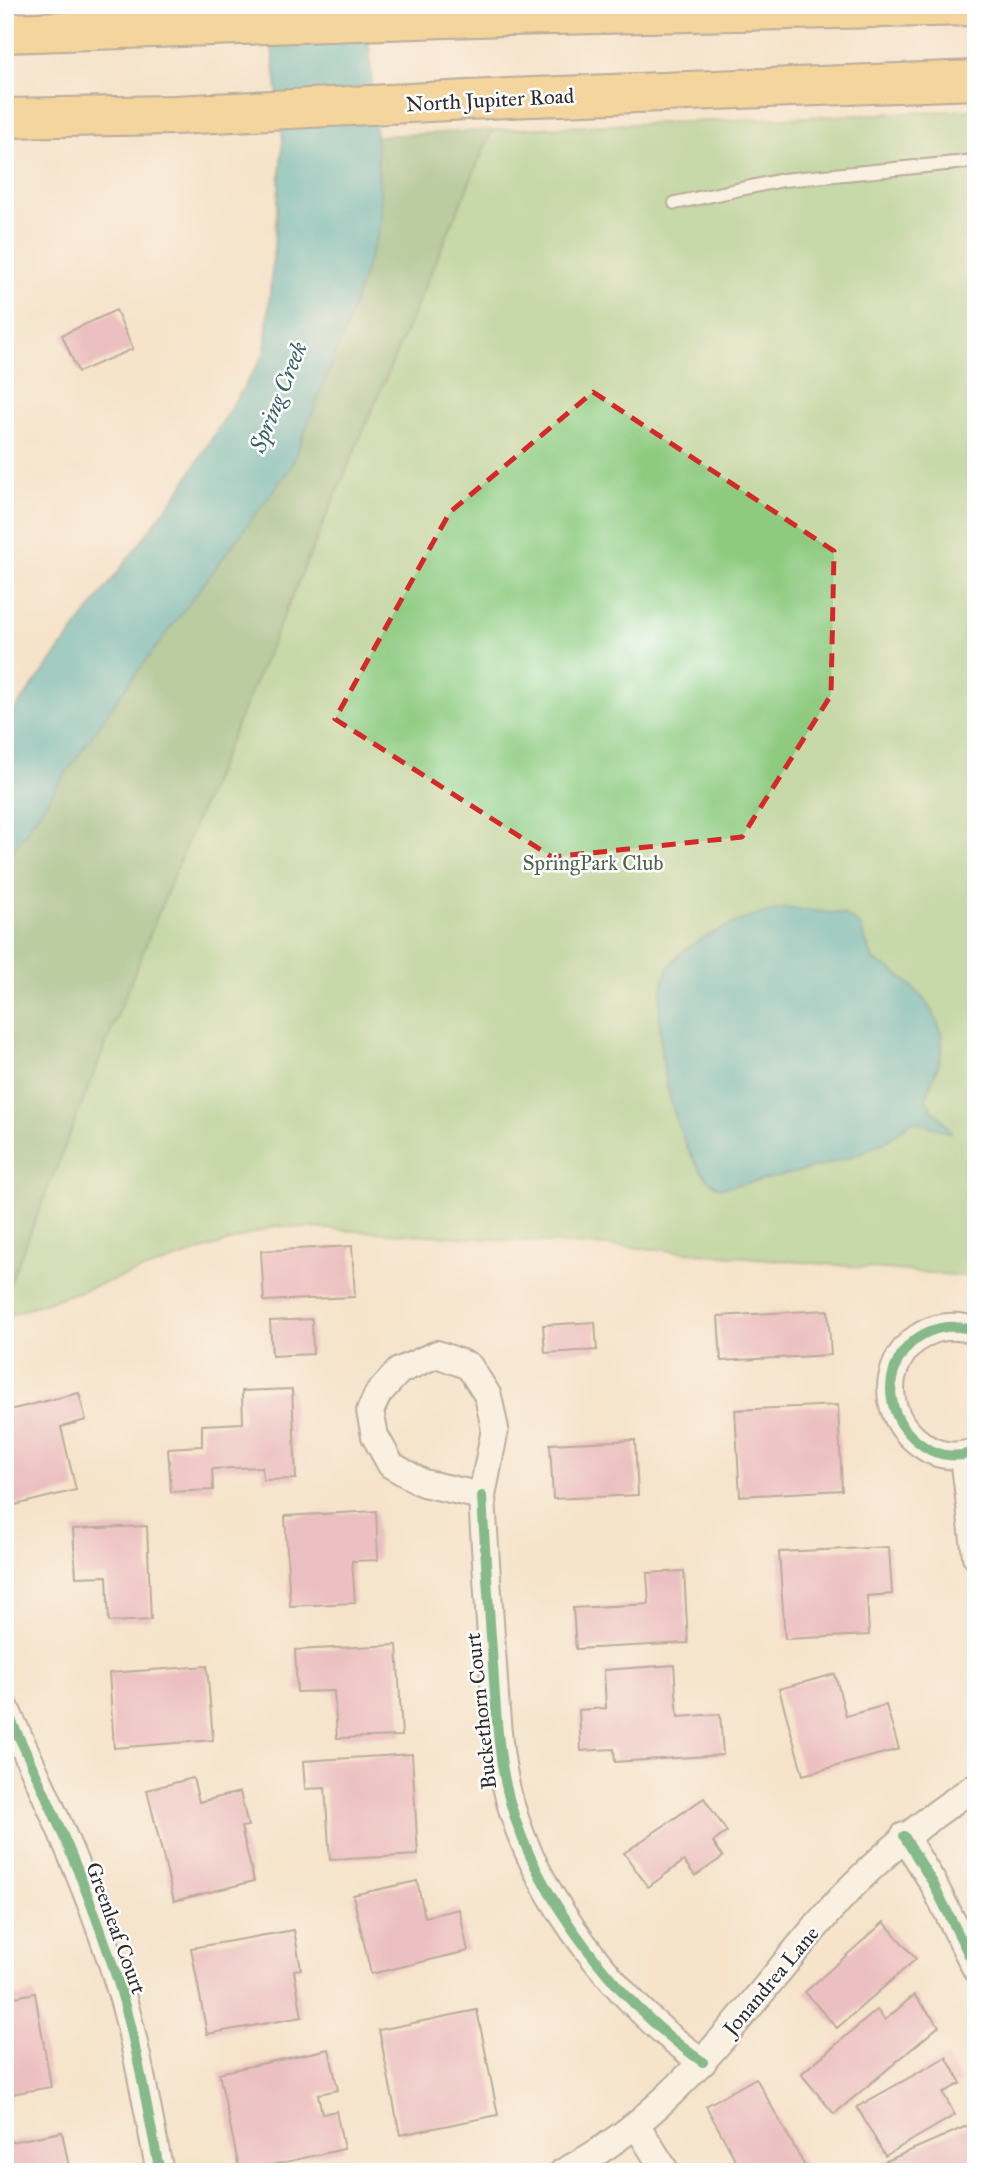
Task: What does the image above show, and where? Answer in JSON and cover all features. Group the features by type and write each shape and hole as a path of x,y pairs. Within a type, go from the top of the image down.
{"main road":[{"path":"5,33 506,16 976,6"},
{"name":"North Jupiter Road","path":"5,118 174,115 508,98 976,80"}],"street":[{"path":"976,1331 961,1326 930,1331 905,1349 891,1377 891,1408 907,1436 933,1453 970,1453 976,1556"},
{"name":"Buckethorn Court","path":"482,1496 423,1483 391,1465 374,1436 370,1411 378,1394 399,1371 437,1354 469,1366 488,1396 495,1429 482,1496 498,1730 511,1803 544,1883 577,1937 650,2019 703,2062"},
{"name":"Greenleaf Court","path":"5,1707 63,1836 106,1947 123,2001 160,2172"},
{"name":"Jonandrea Lane","path":"563,2172 592,2157 637,2126 703,2062 833,1907 904,1836 976,1786"},
{"path":"904,1836 933,1883 976,1969"},
{"path":"637,2126 666,2172"}],"lane":[{"path":"675,202 783,180 976,161"}],"highlighted area":[{"path":"593,392 834,551 831,695 742,837 552,857 335,719 450,512"}],"green space":[{"name":"SpringPark Club","path":"976,110 976,1277 640,1248 275,1226 5,1316 5,1295 196,820 492,130"},
{"path":"492,130 196,820 5,1295 5,723 182,487 265,353 283,141"}],"water":[{"name":"Spring Creek","path":"267,5 366,5 382,221 346,327 291,467 118,698 5,862 5,723 182,487 265,353 283,141"},
{"path":"790,908 843,914 860,925 873,960 909,984 930,1008 941,1034 942,1048 926,1099 951,1133 913,1121 887,1141 823,1166 719,1188 703,1173 688,1150 676,1120 661,1053 661,991 668,969 689,947 741,921"}],"building":[{"path":"116,310 133,349 78,372 62,335"},
{"path":"352,1246 355,1297 264,1301 261,1251"},
{"path":"828,1310 831,1355 721,1361 718,1316"},
{"path":"312,1319 313,1354 272,1356 270,1321"},
{"path":"595,1322 597,1350 545,1353 543,1325"},
{"path":"292,1389 296,1479 263,1480 262,1467 212,1469 213,1490 171,1492 168,1448 202,1446 202,1425 243,1423 242,1391"},
{"path":"79,1393 86,1420 61,1427 76,1490 11,1506 5,1482 5,1411"},
{"path":"838,1405 842,1490 740,1496 735,1410"},
{"path":"635,1440 638,1495 553,1499 550,1444"},
{"path":"376,1511 378,1560 352,1561 355,1603 290,1606 285,1516"},
{"path":"147,1526 151,1620 109,1622 107,1576 76,1577 73,1529"},
{"path":"889,1547 892,1594 867,1596 869,1635 785,1639 779,1552"},
{"path":"684,1571 688,1643 576,1649 573,1608 649,1604 647,1573"},
{"path":"397,1645 402,1736 337,1738 334,1691 297,1692 295,1650"},
{"path":"674,1665 678,1717 720,1714 723,1755 615,1762 614,1749 581,1751 579,1710 606,1708 604,1670"},
{"path":"207,1666 213,1740 114,1748 109,1673"},
{"path":"835,1674 846,1716 886,1705 899,1749 803,1775 779,1689"},
{"path":"412,1754 418,1855 330,1860 325,1788 305,1789 303,1761"},
{"path":"193,1778 199,1802 240,1792 248,1826 241,1827 254,1881 174,1901 147,1790"},
{"path":"704,1798 727,1832 713,1842 723,1857 695,1876 684,1861 648,1887 624,1853"},
{"path":"417,1881 425,1917 459,1909 468,1951 371,1974 353,1895"},
{"path":"884,1922 916,1959 837,2028 805,1992"},
{"path":"294,1930 301,1969 294,1970 302,2017 207,2034 191,1948"},
{"path":"35,1993 51,2087 5,2095 5,1999"},
{"path":"914,1995 939,2026 834,2114 801,2074 877,2010 885,2020"},
{"path":"477,2010 498,2115 400,2135 379,2030"},
{"path":"329,2049 338,2090 318,2094 322,2114 336,2111 344,2149 240,2172 219,2073"},
{"path":"946,2057 961,2083 943,2093 955,2115 885,2156 857,2107"},
{"path":"756,2078 808,2172 742,2172 706,2106"},
{"path":"976,2122 976,2172 861,2172"},
{"path":"62,2132 70,2172 5,2172 5,2143"}],"cycle path":[{"path":"976,1331 950,1327 928,1332 910,1345 897,1362 891,1383 893,1406 904,1428 925,1447 950,1455 976,1451"},
{"path":"482,1496 500,1751 510,1802 523,1839 561,1912 613,1981 672,2039 703,2062"},
{"path":"5,1707 70,1851 99,1924 134,2042 160,2172"},
{"path":"904,1836 933,1883 976,1969"}]}
